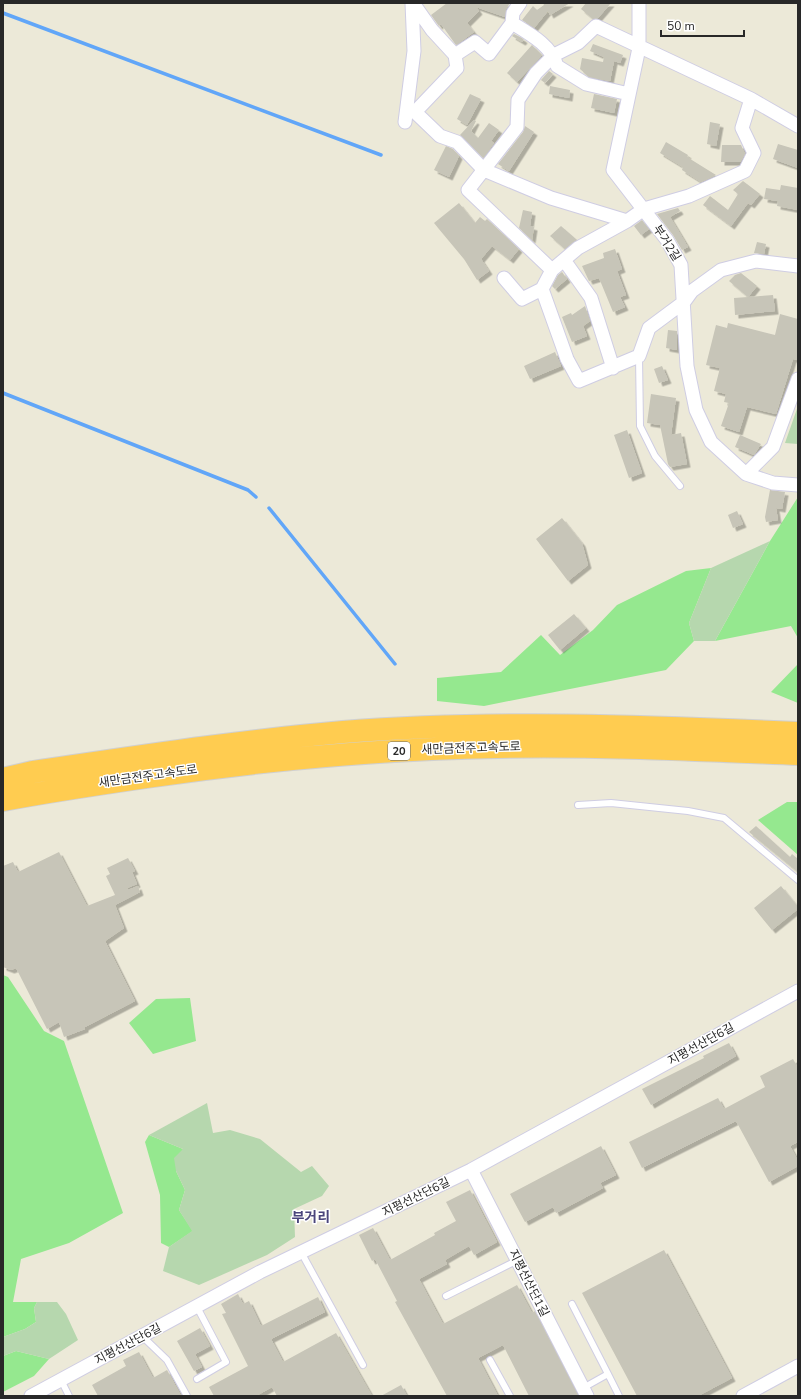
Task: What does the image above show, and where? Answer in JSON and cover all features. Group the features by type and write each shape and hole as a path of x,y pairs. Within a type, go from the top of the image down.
{"highway":[{"name":"새만금전주고속도로","path":"3,779 33,772 226,743 345,732 494,725 645,726 798,733"},
{"name":"새만금전주고속도로","path":"3,800 46,792 235,764 351,753 505,747 642,747 798,754"}],"street":[{"path":"409,115 457,68 455,55 432,30 413,3"},
{"path":"409,115 414,51 413,3"},
{"path":"455,55 475,42 489,54 512,23 513,13 520,3"},
{"name":"부거2길","path":"639,3 639,48 613,170 667,240 681,265 687,366 696,410 712,442 746,474 773,483 798,485"},
{"path":"512,23 534,37 554,55 557,66 586,84 629,94"},
{"path":"552,270 468,190 517,127 518,100 536,73 554,55 578,43 596,26 639,48 751,99 798,126"},
{"path":"504,278 522,299 542,289 552,270 578,248 627,221 644,209 689,196 745,171 754,153 742,128 751,99"},
{"path":"409,115 440,136 457,142 484,170 551,198 627,221"},
{"path":"564,260 591,298 613,368"},
{"path":"542,289 567,359 579,380 613,368 638,356 648,328 684,302 692,291 721,270 756,261 798,266"},
{"path":"746,474 772,447 798,379"},
{"name":"지평선산단6길","path":"30,1396 301,1252 471,1170 798,991"},
{"name":"지평선산단1길","path":"471,1170 585,1392"},
{"path":"743,1396 798,1366"}],"lane":[{"path":"638,356 640,426 655,456 680,486"},
{"path":"578,805 611,803 688,811 724,818 798,880"},
{"path":"301,1252 363,1365"},
{"path":"446,1296 518,1260"},
{"path":"572,1304 619,1396"},
{"path":"197,1307 226,1362 197,1379"},
{"path":"142,1336 167,1360 187,1396"},
{"path":"490,1360 510,1396"},
{"path":"585,1392 608,1374"},
{"path":"61,1380 69,1396"}],"green space":[{"path":"798,406 798,444 785,443"},
{"path":"798,497 798,638 791,626 715,641 770,541"},
{"path":"770,541 715,641 694,641 689,623 711,568"},
{"path":"711,568 689,623 694,641 666,670 484,706 437,701 437,678 501,672 541,635 560,655 593,630 617,605 686,571"},
{"path":"798,664 798,703 771,692"},
{"path":"787,802 798,802 798,855 758,820"},
{"path":"3,975 8,977 44,1031 64,1041 123,1213 69,1243 21,1259 13,1302 37,1302 34,1308 36,1322 25,1329 3,1337"},
{"path":"190,998 196,1041 153,1054 129,1023 156,999"},
{"path":"207,1103 213,1133 230,1130 260,1139 301,1172 312,1166 329,1186 322,1196 294,1209 295,1237 267,1255 199,1285 163,1271 169,1247 192,1231 179,1210 185,1190 176,1171 174,1158 183,1149 149,1135"},
{"path":"149,1135 183,1149 176,1171 185,1190 179,1210 193,1231 169,1247 161,1243 160,1195 145,1142"},
{"path":"37,1302 57,1302 66,1314 78,1340 49,1359 16,1351 3,1356 3,1337 25,1329 36,1322 34,1308"},
{"path":"16,1351 49,1359 34,1376 3,1392 3,1356"}],"building":[{"path":"447,3 510,3 506,9 505,17 476,7 479,11 467,23 474,32 456,45 441,24 439,26 431,15"},
{"path":"543,3 570,3 550,15 548,11 534,28 522,20 533,6 537,10 544,5"},
{"path":"586,3 611,3 598,18 593,19 581,9"},
{"path":"514,34 524,40 522,42 512,36"},
{"path":"593,44 623,55 620,63 614,61 610,81 589,77 580,69 582,58 603,62 604,57 590,51"},
{"path":"532,45 542,55 517,82 507,73"},
{"path":"549,71 553,74 545,83 541,80"},
{"path":"550,86 570,90 569,98 549,94"},
{"path":"470,94 481,99 467,125 457,119"},
{"path":"594,94 617,99 614,113 591,108"},
{"path":"474,120 476,121 471,131 478,138 489,123 499,130 491,141 494,143 483,158 460,135"},
{"path":"710,122 720,124 716,146 707,144"},
{"path":"525,126 534,132 509,171 498,164 523,132"},
{"path":"666,142 688,155 687,157 716,175 701,182 682,170 683,167 660,153"},
{"path":"778,144 798,150 798,168 773,159"},
{"path":"722,145 741,145 745,154 740,162 721,162"},
{"path":"446,146 453,149 459,156 449,177 434,170"},
{"path":"743,181 760,194 751,205 748,203 731,226 703,205 710,196 728,210 738,194 733,190"},
{"path":"781,185 798,188 798,210 777,206 778,201 764,199 766,188 780,190"},
{"path":"459,203 475,223 480,217 485,221 487,219 519,249 510,260 492,246 481,259 489,271 477,280 464,259 434,223"},
{"path":"678,208 680,211 670,217 688,247 682,250 657,214"},
{"path":"523,210 532,212 530,226 534,227 532,240 519,228"},
{"path":"642,220 649,229 641,235 634,226"},
{"path":"561,226 577,240 565,249 550,236"},
{"path":"757,242 766,244 764,254 754,253"},
{"path":"615,249 622,269 617,271 626,295 620,297 625,307 613,312 599,278 589,281 582,266 604,258 603,253"},
{"path":"562,272 567,279 555,289 552,286 558,275"},
{"path":"741,273 757,286 748,297 729,281 735,275"},
{"path":"773,295 775,311 735,315 734,298"},
{"path":"585,306 590,321 583,326 587,336 572,342 562,317 571,313 572,315"},
{"path":"780,314 798,319 798,360 793,359 776,414 747,407 739,432 721,426 729,403 724,402 726,394 714,391 720,368 706,365 716,325 727,328 728,323 775,335"},
{"path":"668,330 677,331 677,350 666,348"},
{"path":"555,352 561,366 530,379 524,366"},
{"path":"662,366 668,380 659,383 654,369"},
{"path":"651,394 676,398 671,435 681,433 687,464 670,467 668,464 660,425 647,423"},
{"path":"627,430 642,473 629,478 614,435"},
{"path":"740,435 761,444 754,455 735,447"},
{"path":"770,490 785,492 782,509 776,508 778,520 766,522 765,517"},
{"path":"737,511 743,524 733,528 728,515"},
{"path":"562,518 582,543 588,565 568,581 536,539"},
{"path":"574,614 586,628 560,650 548,635"},
{"path":"756,826 790,857 792,854 798,859 798,872 749,832"},
{"path":"59,852 87,906 115,895 106,876 110,874 107,868 128,858 135,871 132,872 137,884 127,888 128,890 138,886 140,892 115,905 124,928 105,941 135,1001 85,1027 85,1029 64,1037 59,1022 47,1029 16,968 11,970 3,967 3,866 13,862 18,872"},
{"path":"781,886 798,909 772,930 754,908"},
{"path":"729,1043 736,1056 651,1105 642,1089 704,1058 703,1056"},
{"path":"793,1059 798,1068 798,1142 790,1146 798,1161 798,1166 769,1182 736,1121 642,1168 629,1142 718,1098 724,1109 765,1087 760,1076"},
{"path":"601,1146 616,1175 600,1183 603,1188 556,1213 553,1207 525,1222 510,1194"},
{"path":"470,1190 497,1242 474,1255 469,1246 445,1260 447,1264 419,1279 443,1324 517,1285 532,1313 535,1311 578,1396 529,1396 503,1345 478,1358 498,1396 447,1396 395,1302 397,1301 375,1259 372,1261 359,1235 373,1228 390,1260 435,1235 434,1233 456,1221 446,1202"},
{"path":"664,1250 732,1378 698,1396 637,1396 582,1293"},
{"path":"238,1294 243,1304 249,1301 261,1326 318,1297 325,1312 271,1339 283,1362 336,1333 372,1396 277,1396 272,1387 256,1396 214,1396 209,1387 248,1366 222,1314 226,1313 221,1304"},
{"path":"200,1328 210,1346 195,1354 202,1367 194,1371 177,1341"},
{"path":"139,1352 153,1378 167,1370 181,1396 98,1396 92,1385 126,1366 123,1360"},
{"path":"401,1385 407,1396 381,1396"}],"waterway":[{"path":"3,13 381,155"},
{"path":"3,393 248,490 256,497"},
{"path":"269,508 395,664"}],"district":[{"name":"부거리","path":"311,1217"}]}
